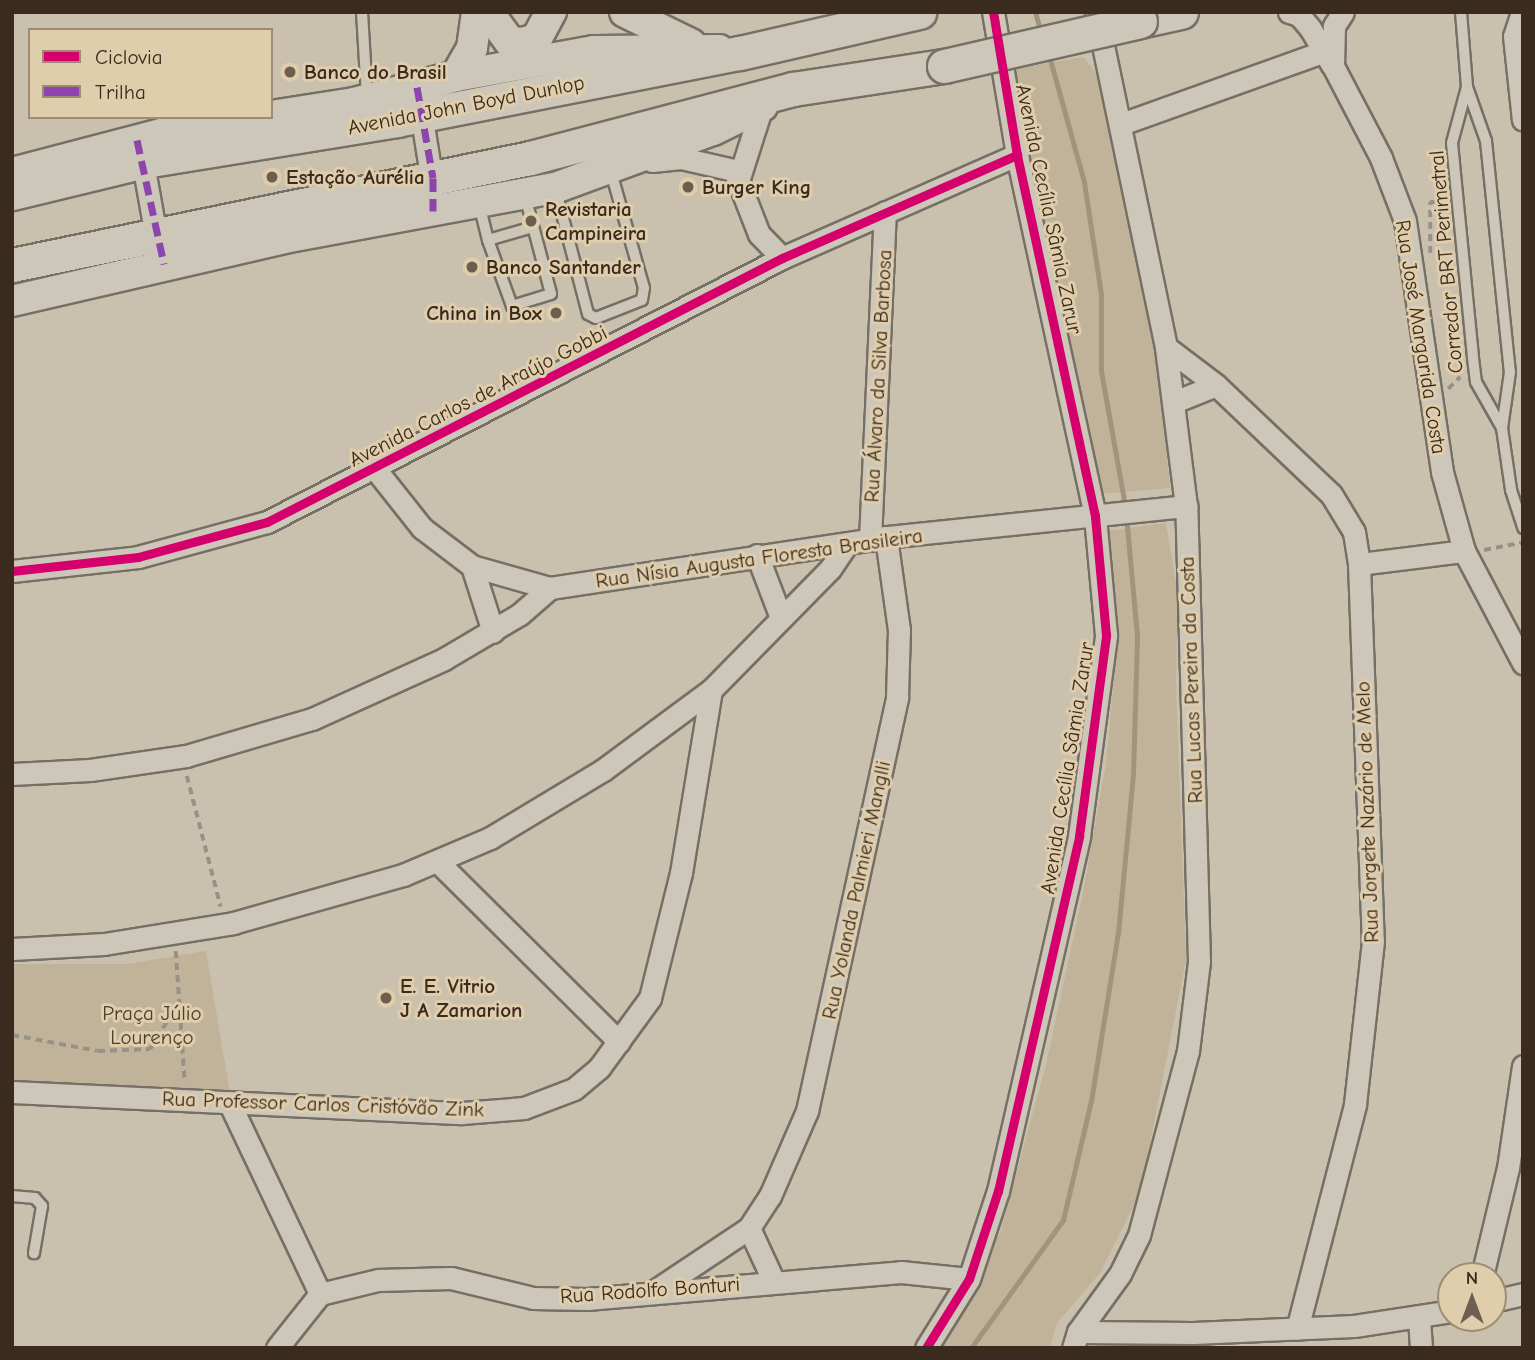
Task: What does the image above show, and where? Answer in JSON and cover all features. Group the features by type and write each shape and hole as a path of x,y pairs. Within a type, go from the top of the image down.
{"main road":[{"path":"456,76 472,48 477,12"},
{"path":"488,12 497,30 510,42 524,43 537,38 551,12"},
{"path":"625,12 700,49"},
{"path":"12,301 159,249 433,178 530,158 793,89 944,66 1181,12"},
{"name":"Avenida John Boyd Dunlop","path":"12,193 140,151 419,101 740,53 898,14"},
{"path":"273,116 368,99 419,101 456,76 594,51 700,49 740,53"},
{"path":"12,265 159,249 433,211 555,188 618,166 762,106 793,89"},
{"path":"12,173 140,151 255,119"}],"street":[{"name":"Avenida Cecília Sâmia Zarur","path":"926,1348 969,1279 998,1191 1081,822 1105,635 1103,515 1017,155 993,12"},
{"name":"Rua Lucas Pereira da Costa","path":"1076,1340 1121,1274 1139,1235 1188,1051 1199,961 1186,506 1166,347 1096,12"},
{"name":"Rua José Margarida Costa","path":"1289,12 1305,22 1329,56 1381,158 1405,221 1442,472 1464,551 1523,663"},
{"path":"1121,124 1329,56 1335,26 1343,12"},
{"path":"1522,12 1514,36 1523,120"},
{"path":"419,101 433,178 433,211"},
{"path":"739,178 762,106"},
{"path":"140,151 159,249"},
{"name":"Avenida Carlos de Araújo Gobbi","path":"12,571 91,565 194,545 267,522 376,470 782,258 1017,155"},
{"path":"618,166 681,158 712,162 734,170 739,178 747,210 759,233 782,258"},
{"name":"Rua Álvaro da Silva Barbosa","path":"878,539 885,212"},
{"name":"Rua Jorgete Nazário de Melo","path":"1166,347 1216,385 1331,494 1354,532 1359,564 1373,942 1355,1105 1297,1329"},
{"path":"1174,402 1216,385"},
{"name":"Rua Nísia Augusta Floresta Brasileira","path":"376,470 422,528 472,566 550,588 878,539 1186,506"},
{"name":"Rua Yolanda Palmieri Manglli","path":"653,1292 750,1228 771,1196 807,1111 897,697 899,630 878,539"},
{"path":"12,949 174,935 225,925 348,893 438,862 569,792 711,690 830,569 847,544"},
{"path":"1359,564 1464,551"},
{"path":"757,555 780,618"},
{"path":"472,566 493,632"},
{"path":"12,774 90,770 182,757 250,739 355,702 493,632 550,588"},
{"name":"Rua Professor Carlos Cristóvão Zink","path":"12,1092 462,1113 524,1108 574,1089 620,1042 650,998 681,873 711,690"},
{"path":"438,862 620,1042"},
{"path":"1485,1262 1508,1168 1523,1066"},
{"path":"229,1102 320,1294 277,1348"},
{"path":"750,1228 773,1280"},
{"name":"Rua Rodolfo Bonturi","path":"320,1294 410,1277 451,1278 533,1298 587,1299 773,1280 901,1272 969,1279"},
{"path":"1076,1340 1297,1329 1419,1319 1437,1314"},
{"path":"1419,1319 1421,1348"}],"lane":[{"path":"362,12 368,99"},
{"name":"Corredor BRT Perimetral","path":"1461,12 1467,87 1486,141 1510,372 1502,428 1511,490 1523,528"},
{"name":"Corredor BRT Perimetral","path":"1467,87 1452,143 1473,358 1476,382 1502,428"},
{"path":"555,188 587,312 596,318 642,300 644,294 618,166"},
{"path":"479,204 509,302 517,306 551,294 524,192"},
{"path":"488,240 533,227"},
{"path":"12,1196 35,1198 43,1206 34,1253"}],"path":[{"path":"1430,202 1432,252"},
{"path":"1495,549 1523,542"},
{"path":"182,757 225,925"},
{"path":"174,935 186,1100"},
{"path":"12,1035 98,1051 150,1049 179,1002"}],"green space":[{"path":"1083,57 1098,76 1113,137 1158,364 1170,488 1099,494 1032,168 1016,69"},
{"path":"1166,523 1178,596 1176,685 1186,960 1140,1193 1100,1273 1057,1323 1050,1348 937,1348 1000,1233 1046,1065 1083,893 1106,764 1118,638 1106,531"},
{"name":"Praça Júlio Lourenço","path":"206,951 230,1093 12,1082 12,964 127,964"}],"waterway":[{"path":"1035,12 1041,33"},
{"path":"1048,52 1084,182 1101,295 1101,371 1125,506"},
{"path":"971,1348 1063,1220 1091,1101 1118,933 1133,774 1137,636 1126,516"}],"marked path":[{"path":"417,87 433,178 433,211"},
{"path":"137,140 164,264"}],"cycle path":[{"path":"926,1348 969,1279 998,1191 1079,836 1106,635 1095,516 1017,155 993,12"},
{"path":"12,571 138,557 267,522 782,258 1017,155"}],"place":[{"name":"Banco do Brasil","path":"290,72"},
{"name":"Estação Aurélia","path":"272,177"},
{"name":"Burger King","path":"688,187"},
{"name":"Revistaria Campineira","path":"531,221"},
{"name":"Banco Santander","path":"472,267"},
{"name":"China in Box","path":"556,313"},
{"name":"E. E. Vitrio J A Zamarion","path":"386,998"}]}
